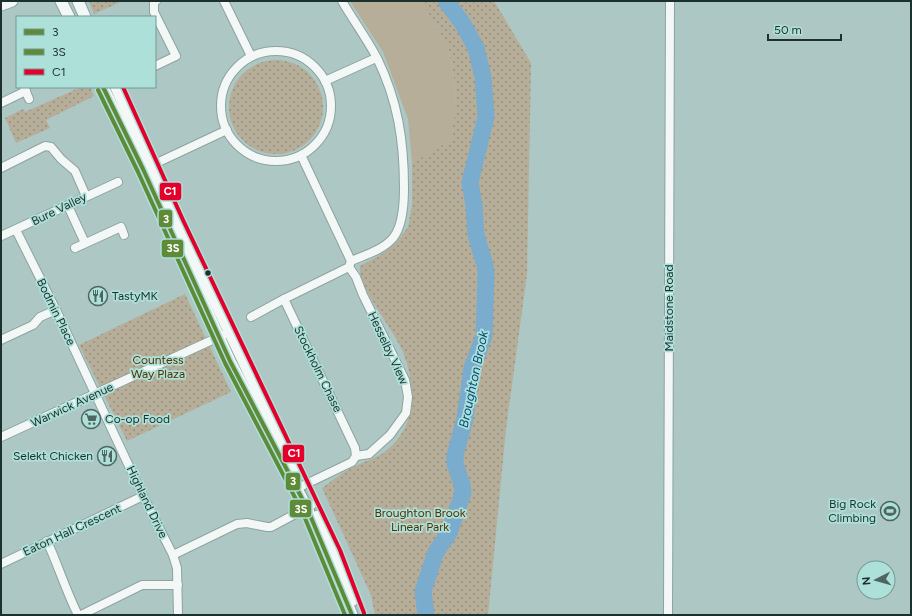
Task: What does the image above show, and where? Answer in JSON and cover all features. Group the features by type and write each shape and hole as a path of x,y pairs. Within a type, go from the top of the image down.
{"street":[{"path":"1,5 12,1"},
{"path":"61,1 68,16"},
{"path":"78,1 85,16"},
{"path":"156,1 154,2 154,12 176,56 156,66"},
{"path":"224,1 251,56"},
{"path":"251,317 375,251 392,240 397,233 402,218 404,173 400,125 390,90 376,58 342,1"},
{"name":"Maidstone Road","path":"668,615 670,1"},
{"path":"271,50 285,51 298,55 310,62 320,72 325,81 331,102 329,123 318,142 301,155 281,161 255,157 234,141 226,130 221,110 225,84 240,63 251,56 271,50"},
{"path":"325,81 376,58"},
{"path":"104,88 147,167 242,356 302,486 352,615"},
{"path":"116,88 147,167 230,361 309,507 332,545 358,615"},
{"path":"1,103 25,89 29,99"},
{"path":"147,167 226,130"},
{"path":"1,168 45,146 51,147 75,172 86,196"},
{"name":"Hesselby View","path":"301,155 363,295 405,380 408,397 406,413 390,435 369,454 356,456"},
{"name":"Bure Valley","path":"2,234 16,230 118,182"},
{"path":"68,206 85,243"},
{"path":"75,248 121,227 124,235"},
{"name":"Bodmin Place","path":"16,230 56,310 95,394"},
{"name":"Stockholm Chase","path":"284,299 355,448 356,456"},
{"path":"1,340 33,325 40,317 56,310"},
{"name":"Warwick Avenue","path":"1,437 230,332"},
{"name":"Highland Drive","path":"95,394 143,496 173,555 177,568 178,615"},
{"path":"302,486 352,462 356,456"},
{"name":"Eaton Hall Crescent","path":"1,564 143,496"},
{"path":"173,555 237,524 247,523 271,527 309,507"},
{"path":"47,541 59,567 67,592 78,615"},
{"path":"81,615 142,585 178,585"}],"green space":[{"path":"89,1 123,1 94,14"},
{"path":"350,1 421,1 448,46 456,90 452,139 412,163 408,119 383,52"},
{"name":"Broughton Brook Linear Park","path":"421,1 494,1 531,63 527,274 506,429 488,615 375,615 371,595 322,488 350,469 378,456 387,450 397,441 409,418 412,391 403,352 361,278 360,266 382,254 396,243 408,227 412,205 412,163 452,139 456,90 448,46"},
{"path":"276,60 294,64 309,74 319,89 323,107 319,125 309,140 294,150 276,154 258,150 243,140 233,125 229,107 233,89 243,74 258,64"},
{"path":"79,88 90,88 94,96 46,120 50,128 16,143 5,118 23,109 25,112"},
{"name":"Countess Way Plaza","path":"185,294 231,392 127,441 79,345"}],"waterway":[{"name":"Broughton Brook","path":"426,615 423,591 436,552 449,533 463,493 455,463 455,456 465,418 472,368 484,336 486,273 476,235 474,206 470,182 486,117 483,77 476,48 463,24 446,1"}],"transit line":[{"name":"3","path":"103,88 143,169 230,361 307,508 352,615"},
{"name":"C1","path":"123,88 183,220 340,550 364,613"},
{"name":"3S","path":"98,90 138,172 225,363 302,511 345,615"}],"place":[{"name":"TastyMK","path":"98,296"},
{"name":"Co-op Food","path":"91,419"},
{"name":"Selekt Chicken","path":"107,456"},
{"name":"Big Rock Climbing","path":"890,511"}]}
